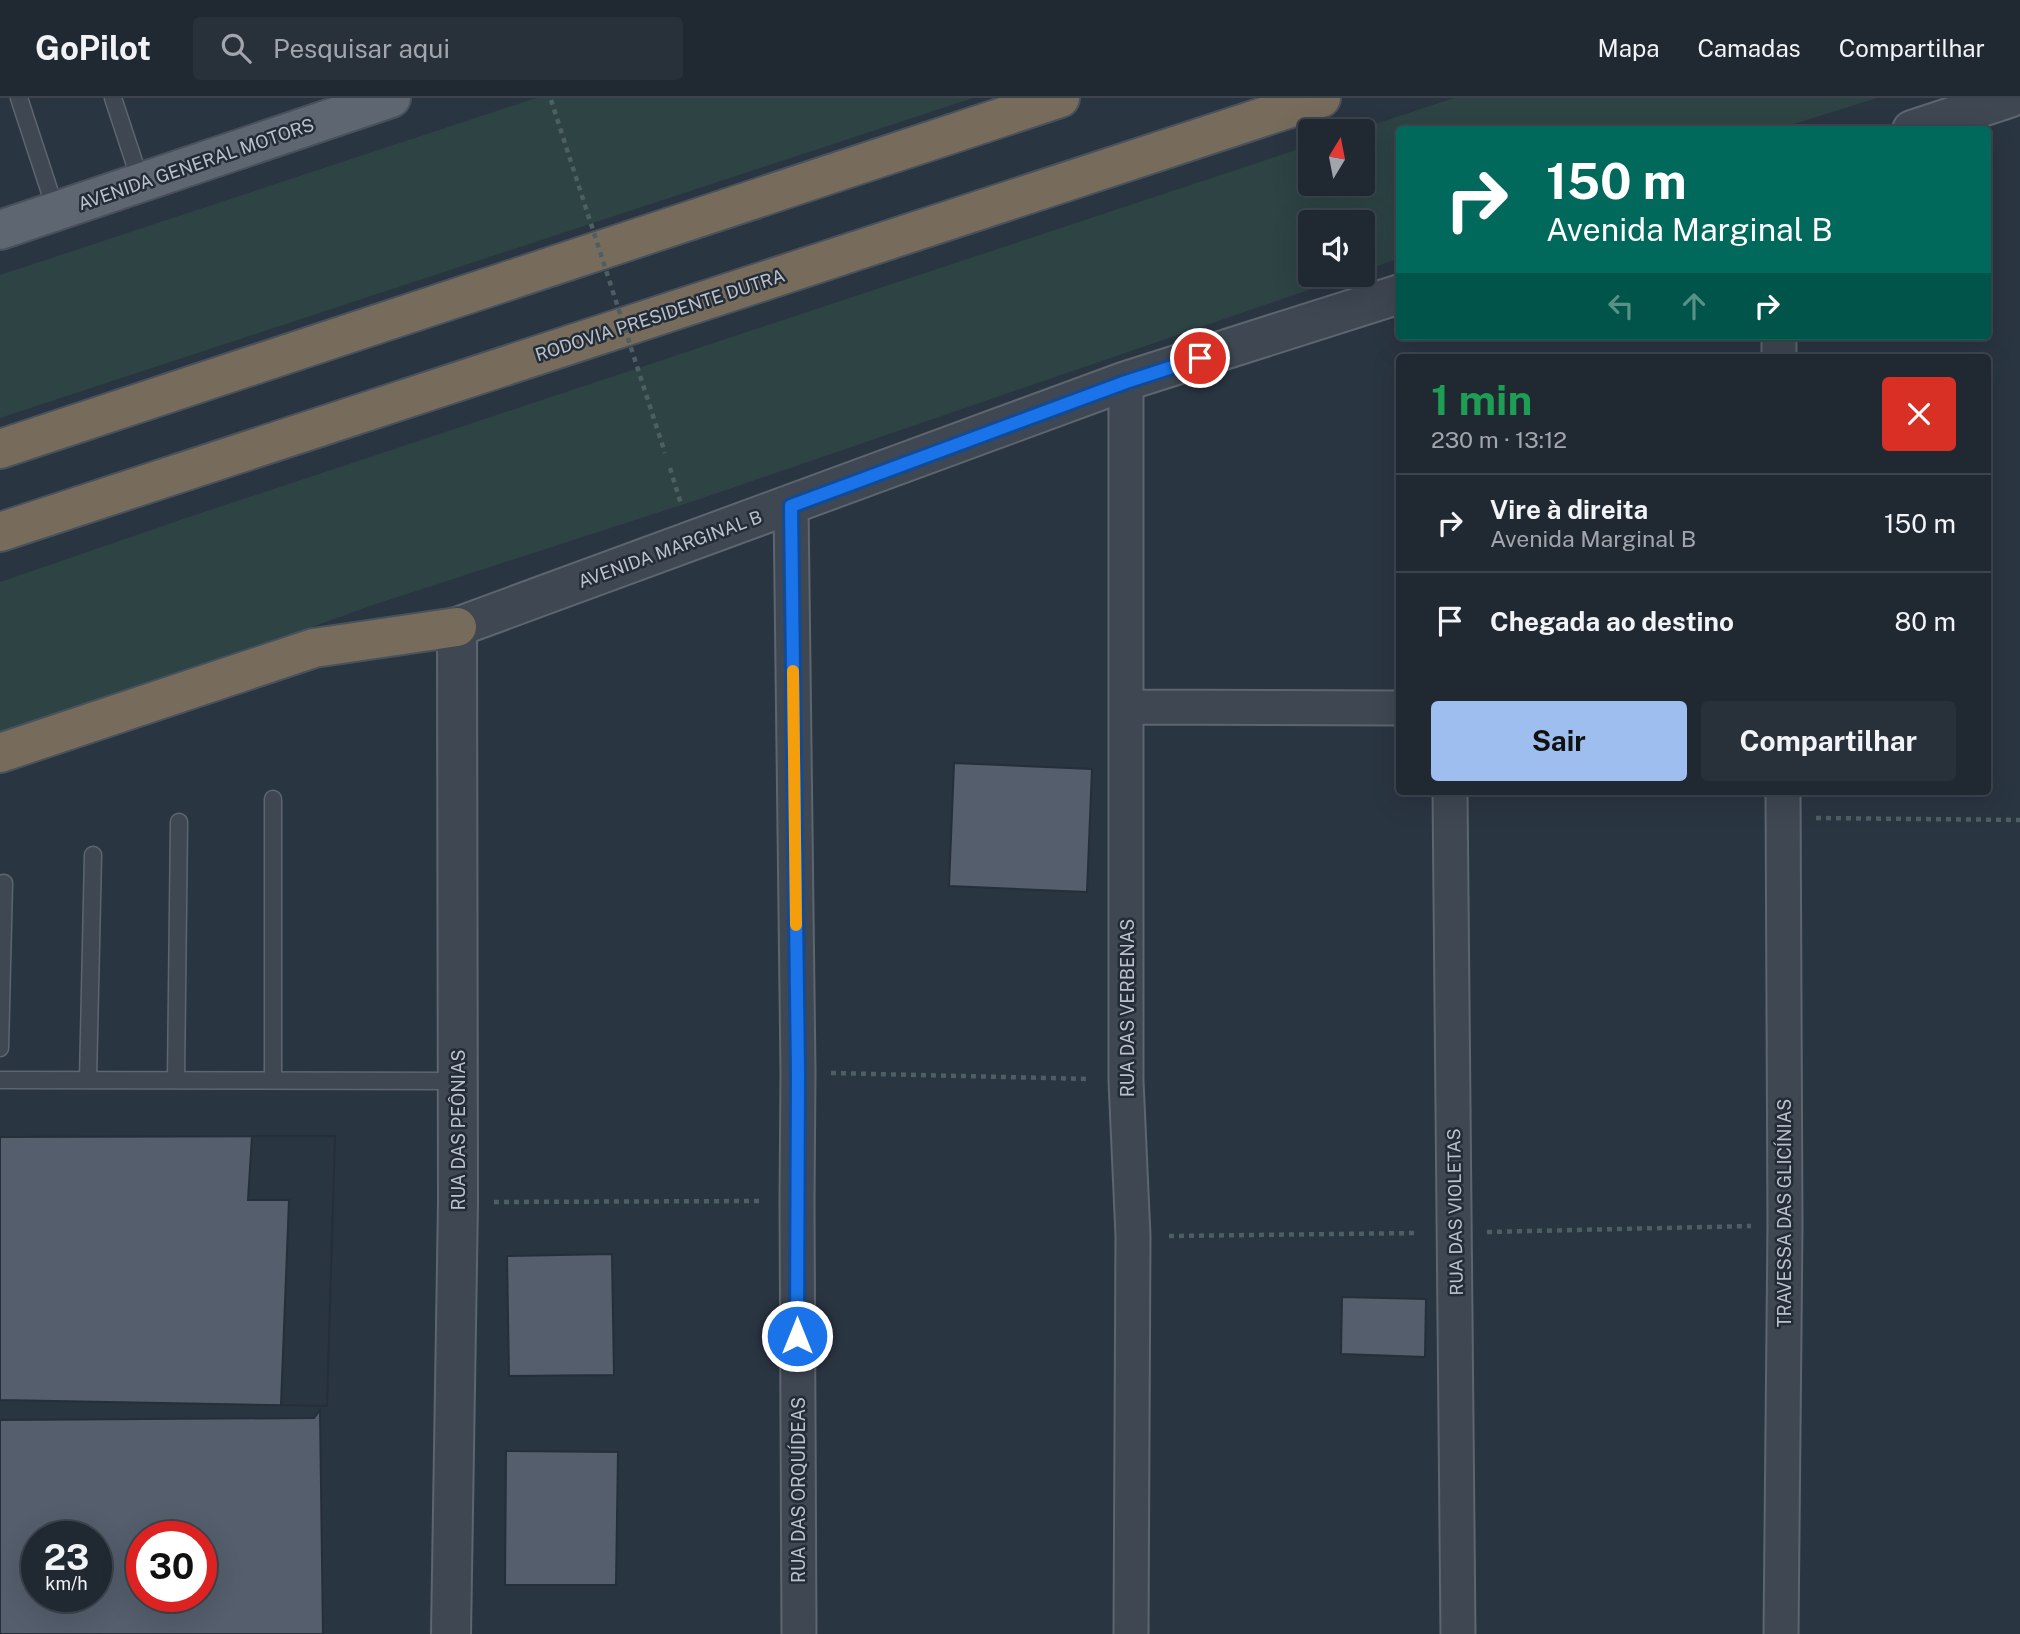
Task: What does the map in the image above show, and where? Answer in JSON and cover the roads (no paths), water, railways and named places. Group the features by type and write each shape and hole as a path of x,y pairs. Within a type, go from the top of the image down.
{"highway":[{"path":"0,449 1060,98"},
{"name":"RODOVIA PRESIDENTE DUTRA","path":"0,532 1321,98"},
{"path":"0,753 314,648 457,627"}],"main road":[{"name":"AVENIDA GENERAL MOTORS","path":"0,230 391,98"}],"street":[{"path":"1924,126 2009,98"},
{"name":"AVENIDA MARGINAL B","path":"457,627 1126,382 1396,295"},
{"name":"RUA DAS VERBENAS","path":"1126,382 1126,1081 1133,1236 1131,1634"},
{"name":"RUA DAS ORQUÍDEAS","path":"791,506 798,1072 799,1634"},
{"name":"RUA DAS PEÔNIAS","path":"451,1634 458,1202 457,627"},
{"path":"1127,707 1396,708"},
{"name":"RUA DAS VIOLETAS","path":"1450,795 1458,1634"},
{"name":"TRAVESSA DAS GLICÍNIAS","path":"1781,1634 1785,1225 1783,804"}],"lane":[{"path":"19,98 56,211"},
{"path":"113,98 141,183"},
{"path":"272,799 273,1080"},
{"path":"176,1080 179,822"},
{"path":"88,1080 93,855"},
{"path":"0,1048 4,883"},
{"path":"0,1080 458,1081"}]}
